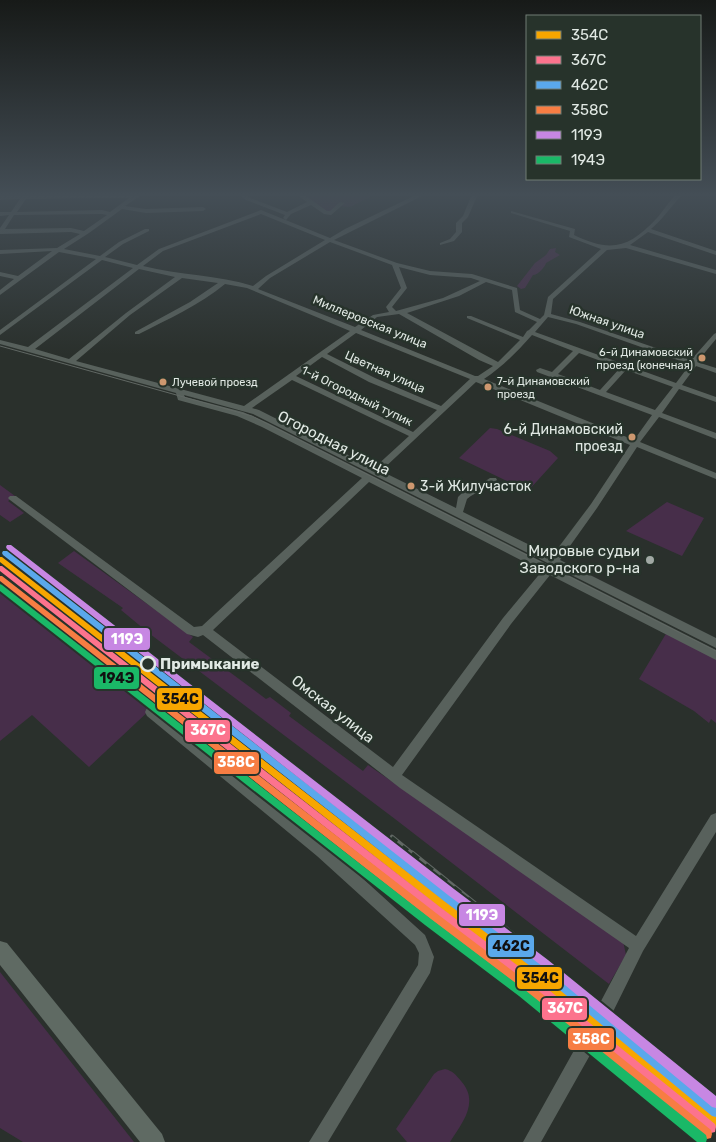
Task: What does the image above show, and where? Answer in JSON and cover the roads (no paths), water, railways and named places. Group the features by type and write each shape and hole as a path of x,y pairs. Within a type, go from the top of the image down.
{"main road":[{"path":"0,950 154,1142"}],"street":[{"path":"0,293 45,258 63,247"},
{"path":"0,333 116,247"},
{"path":"30,350 162,250 169,247"},
{"path":"254,289 268,277 318,247"},
{"path":"350,247 395,264 430,274 462,275 515,288 517,311 540,321"},
{"path":"205,630 441,409 511,354 522,339 547,315 550,298 604,248 612,247"},
{"path":"630,247 716,272"},
{"path":"699,247 716,253"},
{"name":"Миллеровская улица","path":"0,252 59,250 181,276 210,278 222,283 239,284 716,476"},
{"path":"395,264 404,288 389,307 482,358 498,364"},
{"path":"0,274 19,278"},
{"path":"71,361 128,314 181,276"},
{"path":"246,408 375,316 397,312 468,290 486,280"},
{"path":"137,333 196,302 222,283"},
{"name":"Южная улица","path":"547,315 578,323 716,371"},
{"path":"469,317 522,339"},
{"path":"529,332 716,400"},
{"path":"394,776 508,621 551,566 693,363 716,335"},
{"name":"Огородная улица","path":"0,342 246,408 371,475 551,566 716,655"},
{"path":"553,375 578,350"},
{"name":"Цветная улица","path":"321,354 372,380 441,409"},
{"path":"602,393 625,367"},
{"path":"540,370 716,436"},
{"name":"1-й Огородный тупик","path":"290,376 414,435"},
{"name":"Огородная улица","path":"180,391 181,398 249,418 371,475 457,512 551,566 716,643"},
{"path":"457,512 460,510 460,500 464,494 486,488 493,480"},
{"name":"Омская улица","path":"13,498 191,631 205,630 394,776 516,864 638,946"},
{"path":"151,712 270,807 356,879 420,940 426,951 427,960 425,968 318,1142"},
{"path":"532,1142 597,1026 638,946 716,820"}],"tram line":[{"path":"0,346 252,416 716,651"}],"railway":[{"path":"392,837 414,855"},
{"path":"412,853 716,1098"}],"place":[{"name":"6-й Динамовский проезд (конечная)","path":"702,358"},
{"name":"Лучевой проезд","path":"163,382"},
{"name":"7-й Динамовский проезд","path":"488,387"},
{"name":"6-й Динамовский проезд","path":"632,437"},
{"name":"3-й Жилучасток","path":"411,486"},
{"name":"Мировые судьи Заводского р-на","path":"650,560"},
{"name":"Примыкание","path":"148,664"}]}
